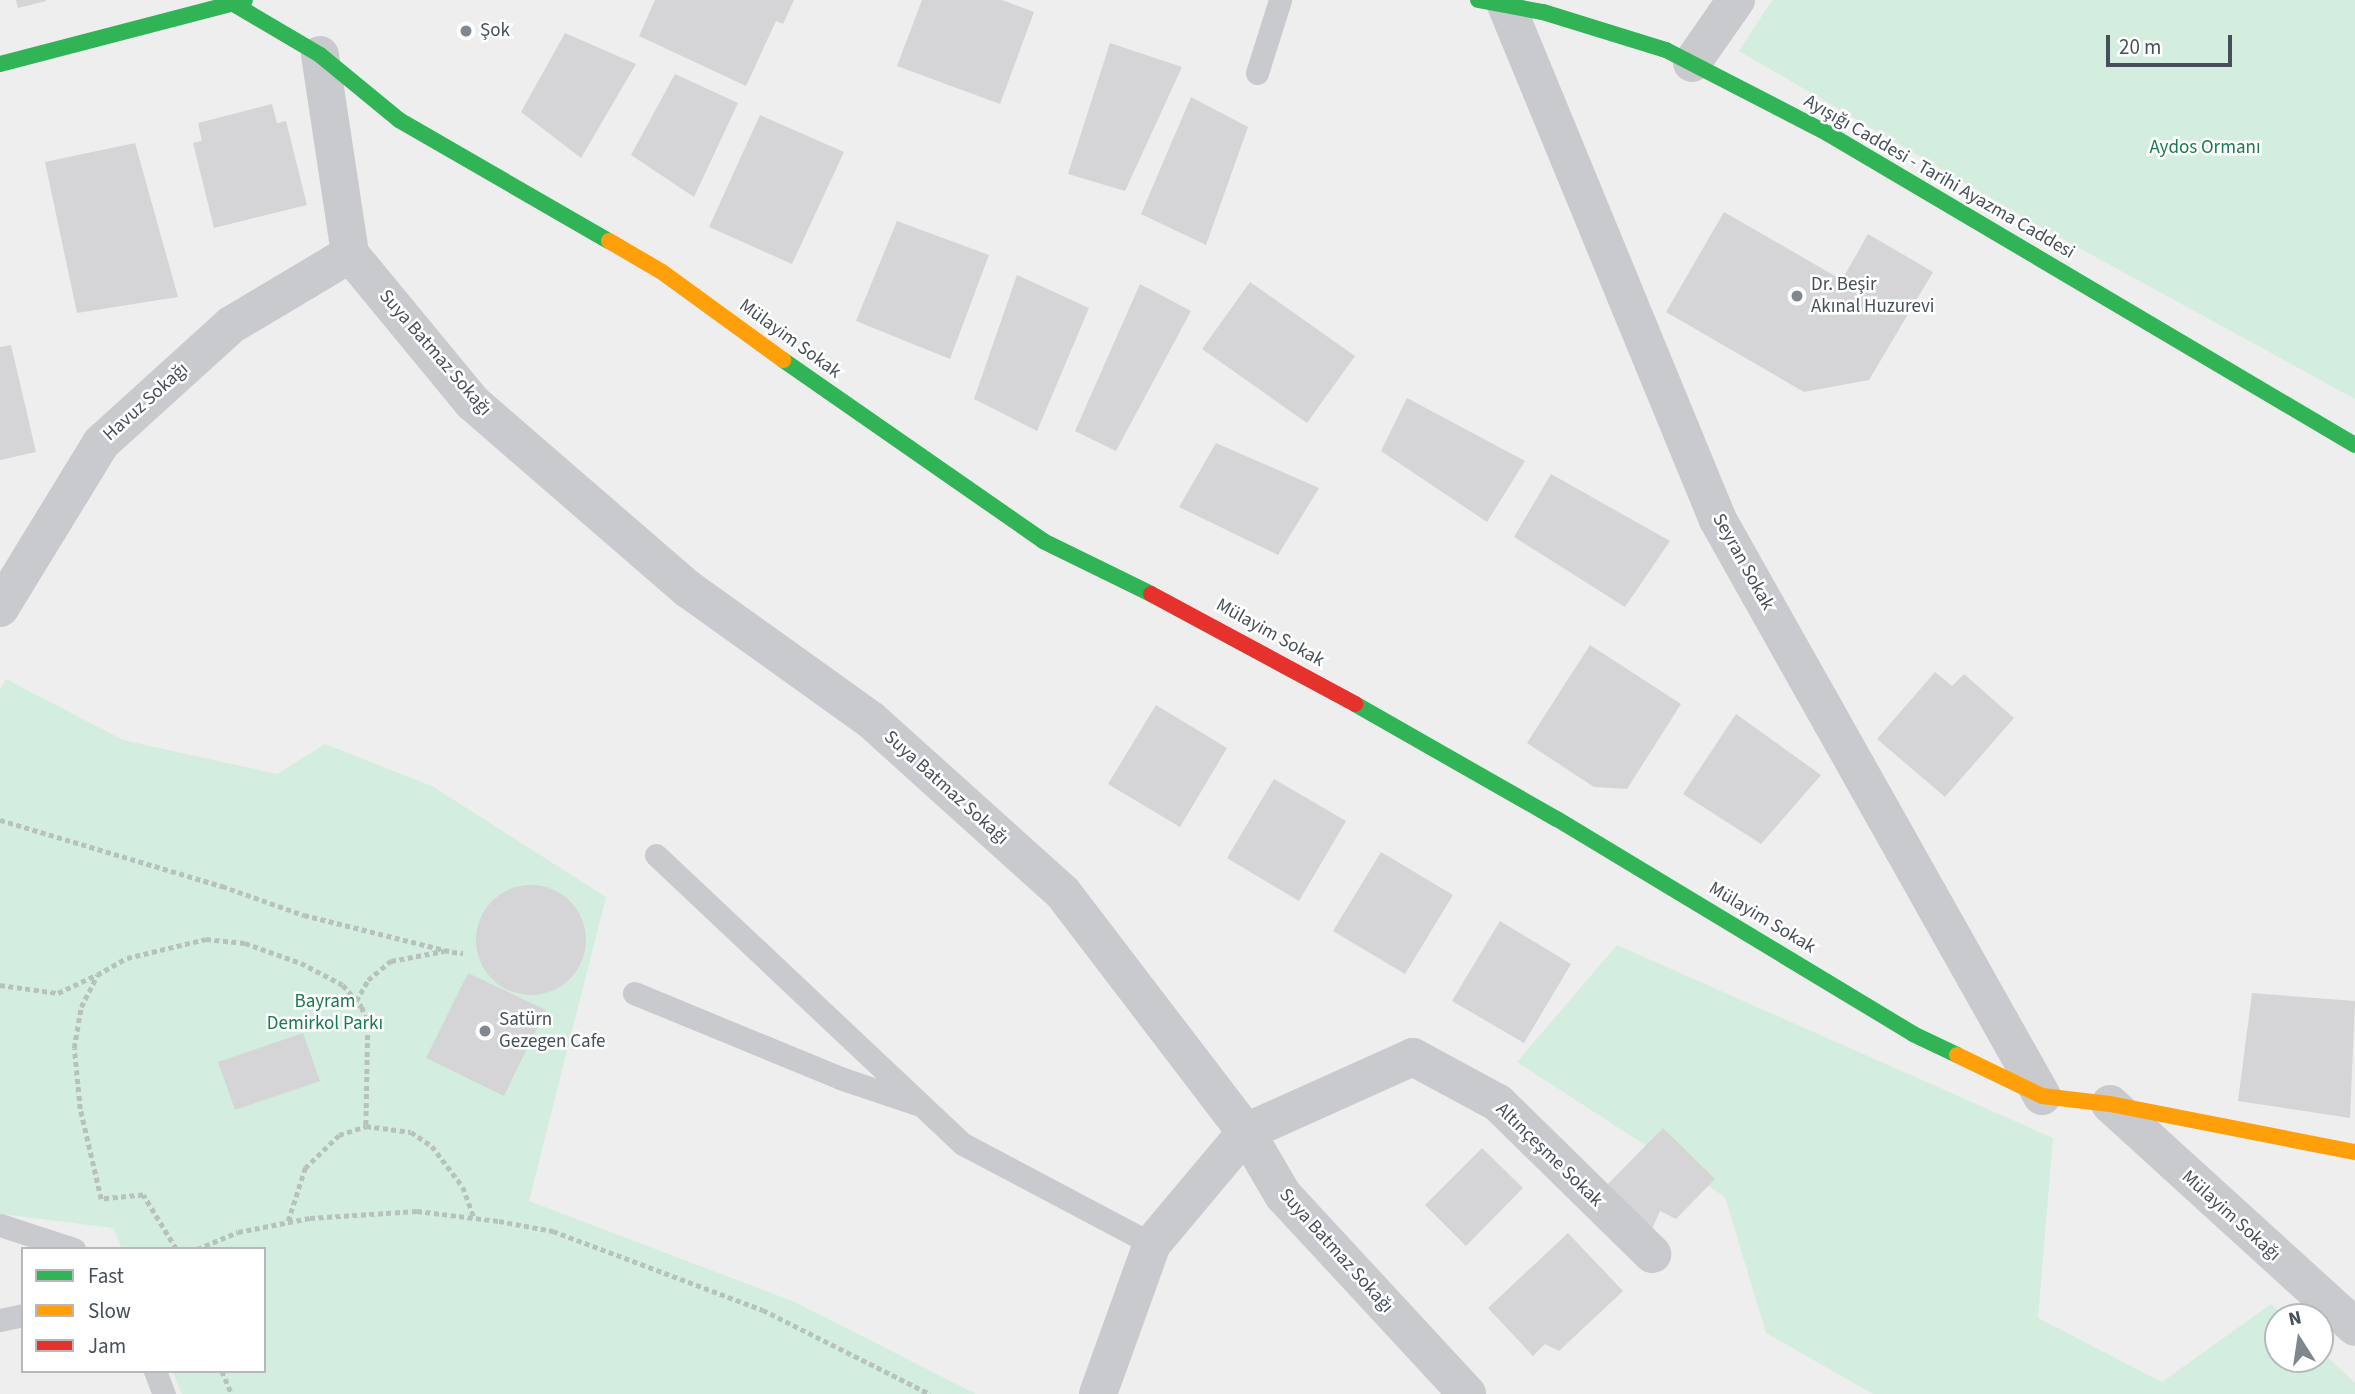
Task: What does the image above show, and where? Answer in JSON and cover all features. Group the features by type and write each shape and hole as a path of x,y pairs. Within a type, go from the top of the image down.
{"street":[{"path":"1692,63 1736,0"},
{"path":"0,64 234,2"},
{"name":"Mülayim Sokak","path":"234,2 320,55 399,120 662,272 917,457 1043,541 1232,634 1557,819 1913,1034 2042,1096 2110,1104 2355,1152"},
{"name":"Ayışığı Caddesi - Tarihi Ayazma Caddesi","path":"1496,2 1543,12 1666,50 1692,63 1827,133 2355,446"},
{"name":"Seyran Sokak","path":"1496,2 1718,520 2042,1096"},
{"path":"320,55 350,254"},
{"name":"Havuz Sokağı","path":"0,608 101,443 231,324 350,254"},
{"name":"Suya Batmaz Sokağı","path":"350,254 473,403 688,589 871,720 1063,893 1246,1132 1283,1195 1467,1394"},
{"name":"Altınçeşme Sokak","path":"1246,1132 1413,1057 1498,1102 1652,1254"},
{"name":"Mülayim Sokağı","path":"2110,1104 2355,1327"},
{"path":"1098,1394 1152,1244 1246,1132"}],"lane":[{"path":"1257,73 1280,0"},
{"path":"656,855 963,1144 1152,1244"},
{"path":"634,993 840,1078 926,1107"},
{"path":"0,1226 68,1247"},
{"path":"0,1320 21,1315"},
{"path":"156,1373 164,1394"}],"path":[{"path":"0,820 210,882 304,915 452,952"},
{"path":"0,985 58,993 127,958 206,939 245,943 301,962 343,985 356,1000 368,1026 366,1126"},
{"path":"356,1000 368,980 391,961 417,953 463,953"},
{"path":"97,975 81,1007 74,1048 80,1109 101,1199 143,1195 175,1247"},
{"path":"288,1222 305,1168 339,1135 366,1126 411,1132 432,1146 463,1187 474,1218"},
{"path":"202,1247 238,1232 288,1222 417,1211 553,1231 801,1326 930,1394"},
{"path":"223,1373 232,1394"}],"green space":[{"name":"Aydos Ormanı","path":"1772,0 2355,0 2355,399 2046,230 1739,51"},
{"name":"Bayram Demirkol Parkı","path":"6,679 123,740 277,774 325,744 432,786 606,897 529,1201 795,1302 976,1394 182,1394 173,1373 266,1373 266,1247 121,1247 113,1228 0,1214 0,690"},
{"path":"1617,945 2053,1138 2038,1318 2162,1382 2264,1309 2264,1373 2334,1373 2334,1363 2355,1383 2355,1394 1873,1394 1766,1333 1725,1197 1517,1062"}],"building":[{"path":"16,0 46,0 46,1 18,8"},
{"path":"655,0 794,0 783,24 776,21 746,86 639,36"},
{"path":"922,0 1002,0 1034,12 1000,104 897,66"},
{"path":"565,33 636,64 581,158 521,112"},
{"path":"1110,43 1182,67 1125,191 1068,174"},
{"path":"675,74 738,103 694,197 631,155"},
{"path":"1191,97 1248,127 1206,245 1141,214"},
{"path":"272,104 277,123 286,121 307,205 214,228 193,143 202,141 198,123"},
{"path":"760,115 844,152 792,264 709,227"},
{"path":"135,143 178,297 77,313 45,162"},
{"name":"Dr. Beşir Akınal Huzurevi","path":"1724,212 1842,280 1868,234 1933,272 1869,380 1804,392 1666,312"},
{"path":"897,221 989,255 950,359 856,321"},
{"path":"1017,275 1089,308 1037,431 974,399"},
{"path":"1250,282 1355,356 1307,423 1202,349"},
{"path":"1140,284 1191,311 1116,451 1075,431"},
{"path":"11,345 36,452 0,460 0,347"},
{"path":"1407,398 1525,461 1487,522 1381,451"},
{"path":"1216,443 1319,488 1278,555 1179,507"},
{"path":"1551,474 1670,541 1625,607 1514,537"},
{"path":"1590,645 1681,704 1627,789 1594,787 1527,743"},
{"path":"1935,672 1952,686 1964,674 2014,718 1945,797 1877,739"},
{"path":"1156,705 1227,748 1180,827 1108,784"},
{"path":"1736,714 1821,775 1761,844 1683,794"},
{"path":"1274,779 1346,821 1299,901 1227,858"},
{"path":"1381,852 1453,895 1405,974 1333,931"},
{"path":"531,885 552,889 570,901 582,919 586,940 582,961 570,979 552,991 531,995 510,991 492,979 480,961 476,940 480,919 492,901 510,889"},
{"path":"1500,921 1571,964 1524,1043 1452,1001"},
{"path":"468,973 546,1010 504,1096 426,1058"},
{"path":"2252,993 2355,1001 2350,1118 2238,1101"},
{"path":"303,1033 320,1081 235,1110 218,1062"},
{"path":"1663,1128 1715,1179 1676,1219 1660,1211 1649,1236 1602,1190"},
{"path":"1482,1148 1523,1188 1466,1246 1425,1205"},
{"path":"1568,1233 1623,1291 1559,1351 1545,1344 1533,1356 1488,1308"}],"traffic: fast":[{"path":"227,0 320,55 399,120 609,241"},
{"path":"0,64 245,0"},
{"path":"1478,0 1543,12 1666,50 1827,133 2355,445"},
{"path":"783,360 1043,541 1151,594"},
{"path":"1355,704 1557,819 1913,1034 1957,1055"}],"traffic: slow":[{"path":"609,241 662,272 783,360"},
{"path":"1957,1055 2042,1096 2110,1104 2355,1152"}],"traffic: jam":[{"path":"1151,594 1355,704"}],"place":[{"name":"Şok","path":"466,31"},
{"name":"Dr. Beşir Akınal Huzurevi","path":"1797,296"},
{"name":"Satürn Gezegen Cafe","path":"485,1031"}]}
